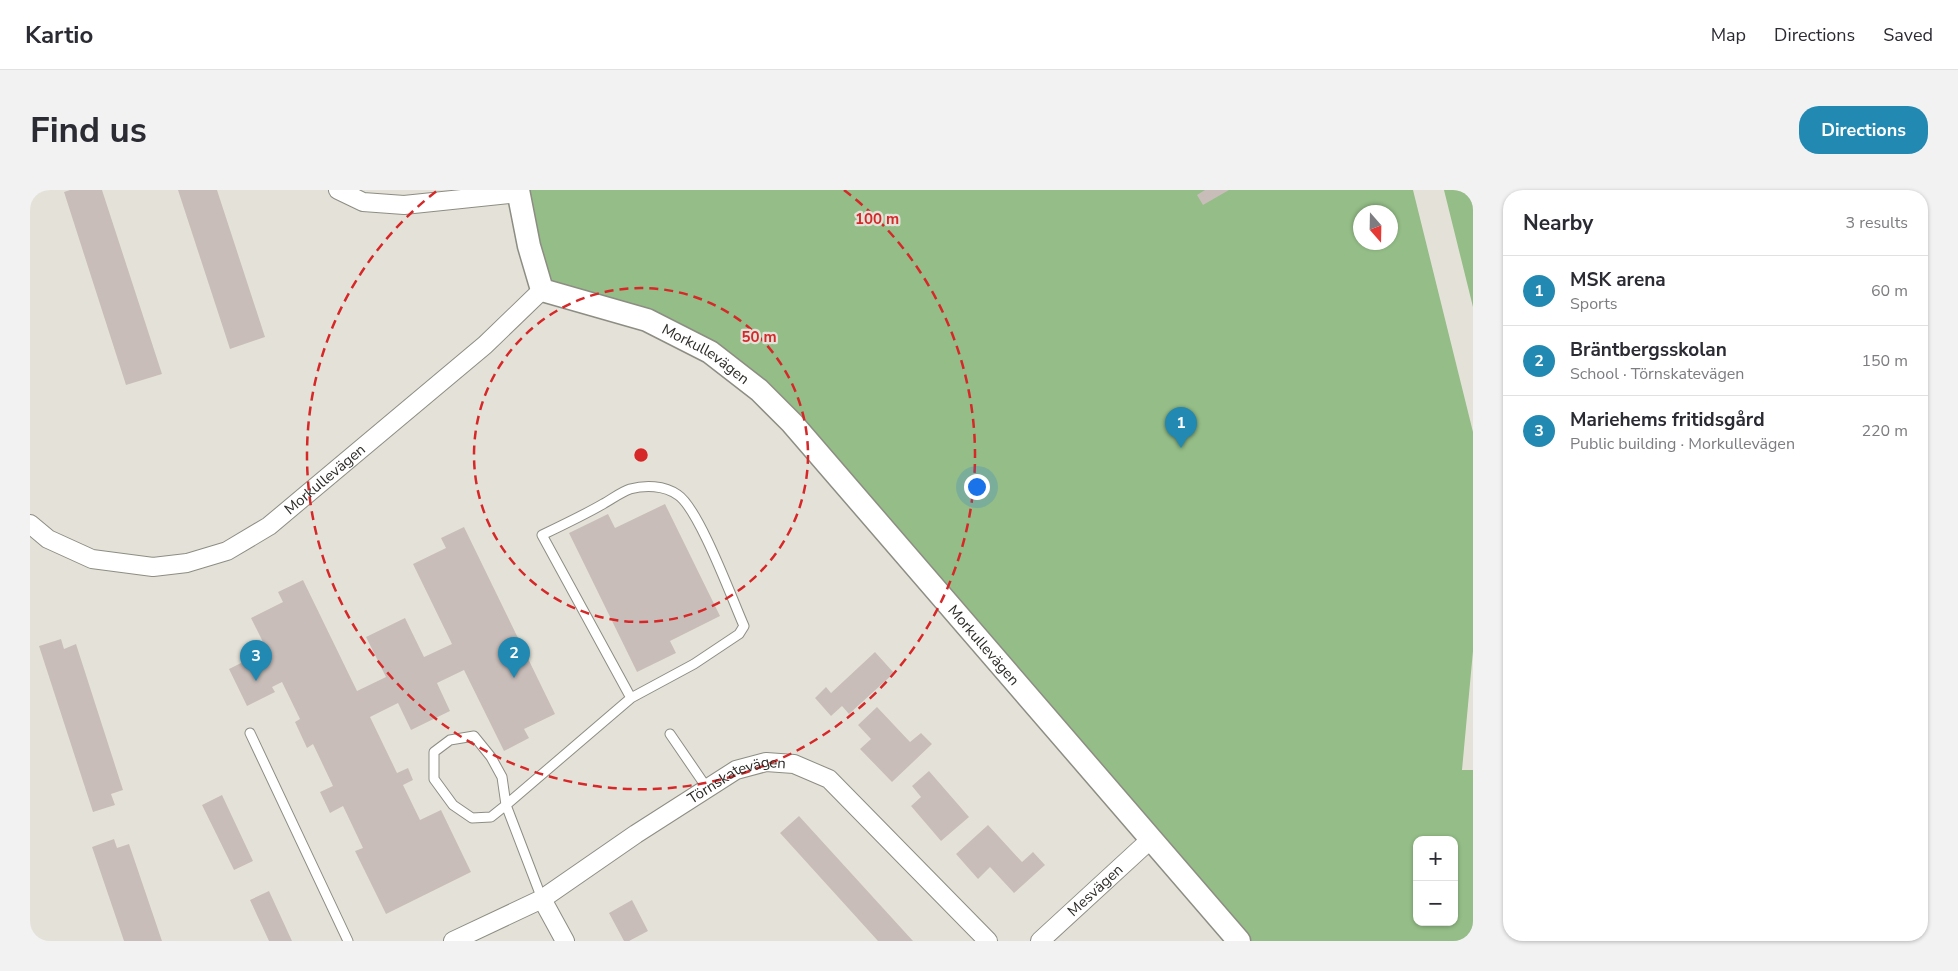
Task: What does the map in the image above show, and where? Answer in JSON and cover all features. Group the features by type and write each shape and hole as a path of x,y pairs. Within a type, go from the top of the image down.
{"street":[{"path":"338,190 363,202 384,197 404,205 519,192 529,246 542,290"},
{"name":"Morkullevägen","path":"30,524 48,538 92,559 154,567 187,563 227,551 275,521 486,345 542,290 647,320 710,352 759,390 792,423 1239,941"},
{"name":"Törnskatevägen","path":"453,941 542,899 736,770 766,762 794,764 829,779 988,941"},
{"name":"Mesvägen","path":"1040,941 1151,838"},
{"path":"542,899 565,941"}],"lane":[{"path":"542,899 506,805 502,777 491,757 474,736 450,740 434,752 434,779 453,805 472,818 491,817 506,805 631,698 694,664 739,634 744,626 699,525 688,505 678,495 664,489 648,486 628,490 542,535 631,698"},
{"path":"250,733 348,941"},
{"path":"670,734 707,788"}],"green space":[{"path":"518,190 1413,190 1473,432 1473,651 1462,770 1473,770 1473,941 1239,941 921,574 710,352 542,290"},
{"path":"1444,190 1473,190 1473,307"}],"building":[{"path":"70,190 102,190 162,374 126,385 64,192"},
{"path":"178,190 217,190 265,337 230,349"},
{"path":"1205,190 1229,190 1203,205 1197,195"},
{"path":"665,504 720,616 670,641 676,653 637,672 569,533 608,514 615,528"},
{"path":"464,527 555,714 524,729 529,738 504,751 464,670 437,683 450,711 411,730 398,703 370,717 397,773 408,768 413,780 403,785 420,820 441,810 471,872 386,914 355,851 363,848 343,806 330,813 320,792 333,786 313,744 307,748 295,722 300,719 282,682 272,687 275,692 247,706 229,669 257,655 260,661 270,656 251,618 283,602 278,592 303,580 357,691 386,677 366,637 405,618 424,657 452,644 413,564 446,548 441,538"},
{"path":"61,639 64,649 76,644 123,790 111,794 115,805 93,812 39,646"},
{"path":"875,652 894,673 849,714 842,706 831,716 815,698 826,687 831,693"},
{"path":"877,707 910,742 921,733 932,744 892,782 860,749 871,739 858,725"},
{"path":"929,771 969,817 941,841 911,806 921,797 912,786"},
{"path":"222,795 253,861 234,870 202,805"},
{"path":"799,816 913,941 878,941 780,833"},
{"path":"988,825 1022,862 1033,852 1045,865 1014,893 990,867 978,879 956,854"},
{"path":"114,839 117,848 129,844 162,941 124,941 92,847"},
{"path":"269,891 292,941 269,941 250,900"},
{"path":"632,900 648,931 629,941 624,941 609,913"}],"place":[{"name":"MSK arena","path":"1181,448"},
{"name":"Bräntbergsskolan","path":"514,678"},
{"name":"Mariehems fritidsgård","path":"256,681"}]}
